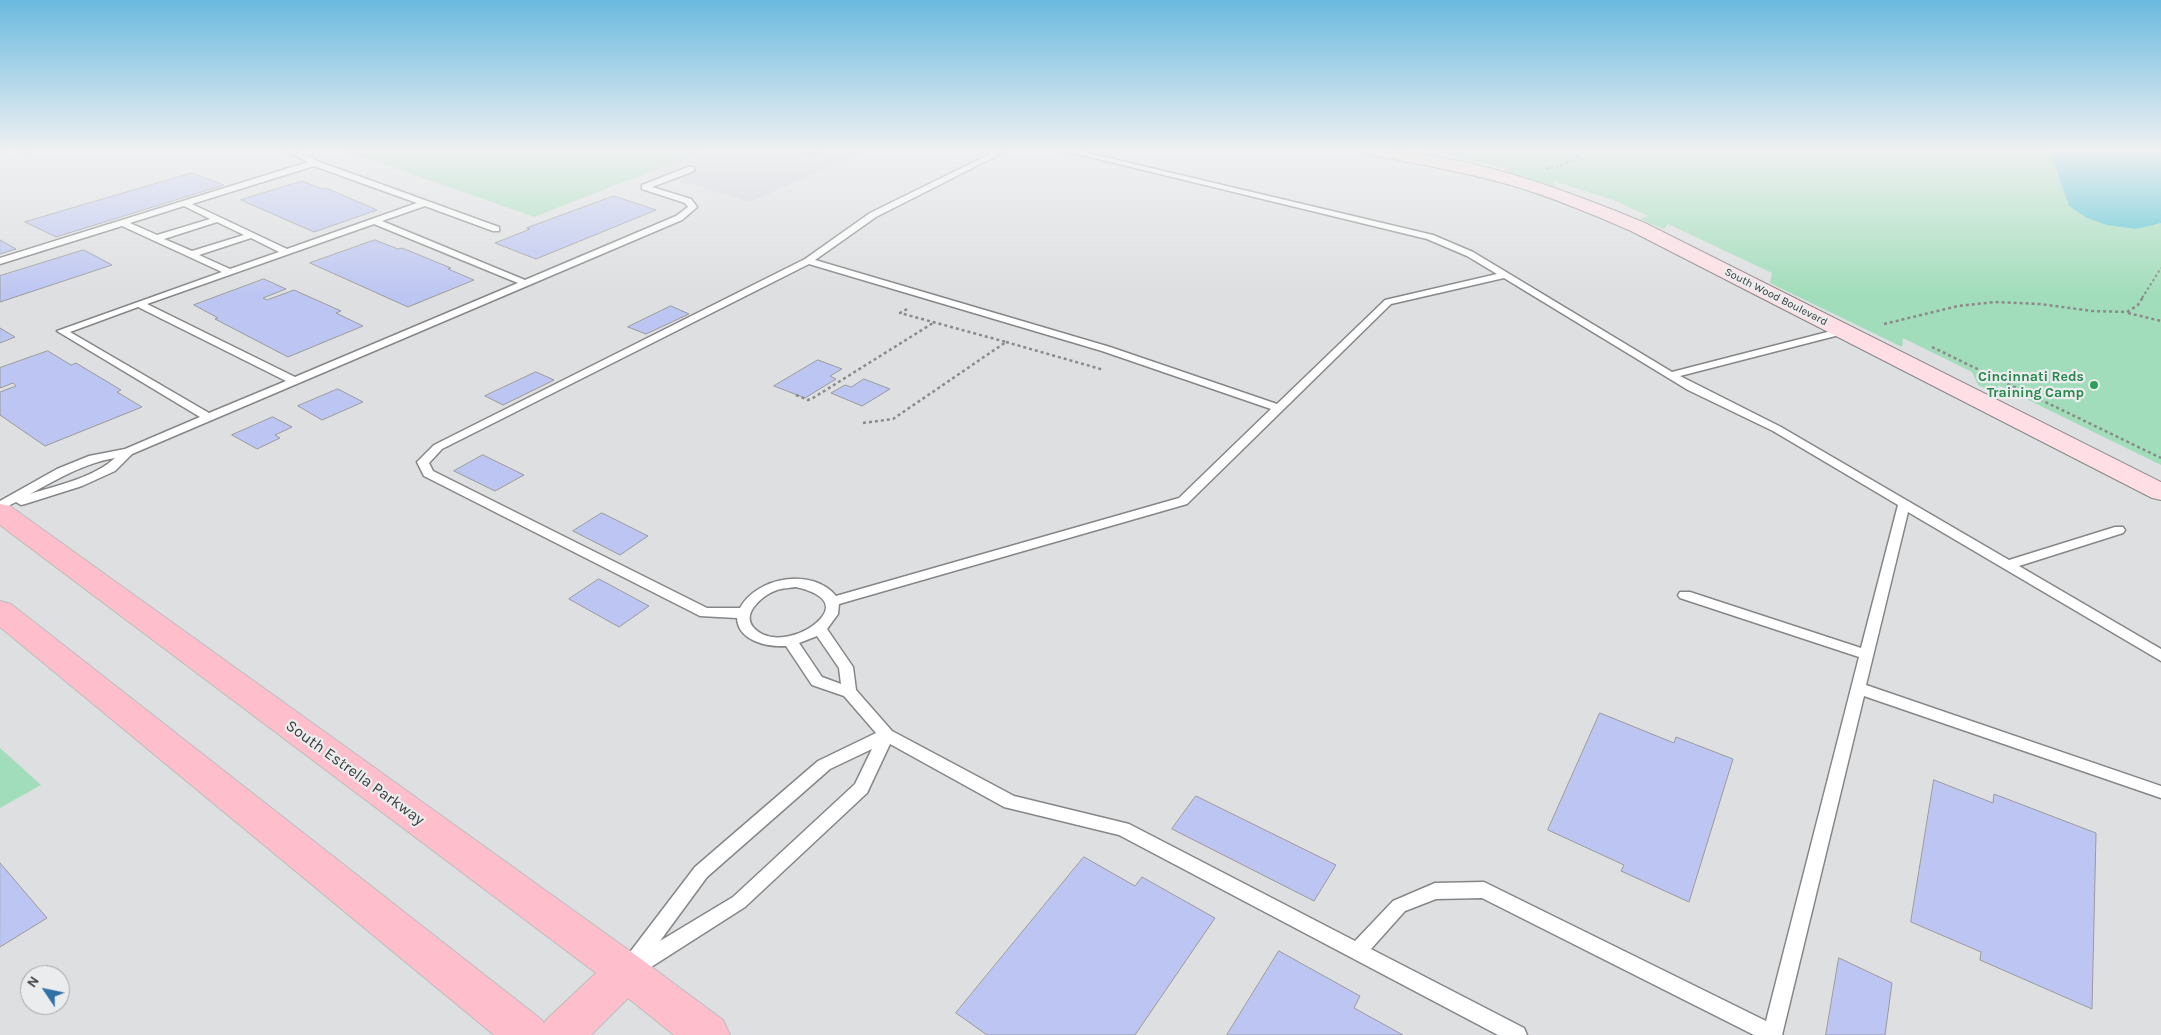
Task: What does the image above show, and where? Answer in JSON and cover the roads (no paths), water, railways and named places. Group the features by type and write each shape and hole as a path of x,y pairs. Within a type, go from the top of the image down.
{"main road":[{"name":"South Estrella Parkway","path":"0,512 626,972 708,1035"},
{"path":"0,611 528,1035"},
{"path":"561,1035 626,972"}],"street":[{"name":"South Wood Boulevard","path":"1564,198 1638,227 2161,492"}],"lane":[{"path":"0,261 204,198"},
{"path":"412,198 496,229"},
{"path":"0,507 78,482 111,468 128,452 679,218 693,207 688,201 680,198"},
{"path":"744,614 705,613 428,474 423,462 438,447 808,261 873,216 908,198"},
{"path":"1268,198 1430,237 1470,254 1671,376 1777,429 2161,656"},
{"path":"208,418 62,331 425,203"},
{"path":"186,204 288,252"},
{"path":"158,238 218,219"},
{"path":"374,221 525,283"},
{"path":"123,223 230,272"},
{"path":"192,254 251,234"},
{"path":"808,261 1106,349 1279,408"},
{"path":"832,602 1183,501 1388,302 1505,275"},
{"path":"139,304 295,381"},
{"path":"1671,376 1843,331"},
{"path":"1358,952 1399,906 1435,891 1484,890 1772,1035 1904,504"},
{"path":"2008,565 2119,530"},
{"path":"783,584 809,584 820,588 828,594 832,602 832,611 819,629 805,636 790,640 774,641 760,638 750,632 744,623 744,614 749,604 758,595 770,588 783,584"},
{"path":"1685,594 1866,655"},
{"path":"819,629 846,667 849,692"},
{"path":"790,640 817,681 849,692 887,735 1010,802 1123,829 1517,1035"},
{"path":"1858,688 2161,792"},
{"path":"626,972 739,902 861,788 887,735"},
{"path":"626,972 702,872 824,765 887,735"}],"water":[{"path":"2066,198 2161,198 2161,223 2136,229 2107,225 2087,218 2069,206"}],"place":[{"name":"Cincinnati Reds Training Camp","path":"2094,385"}]}
